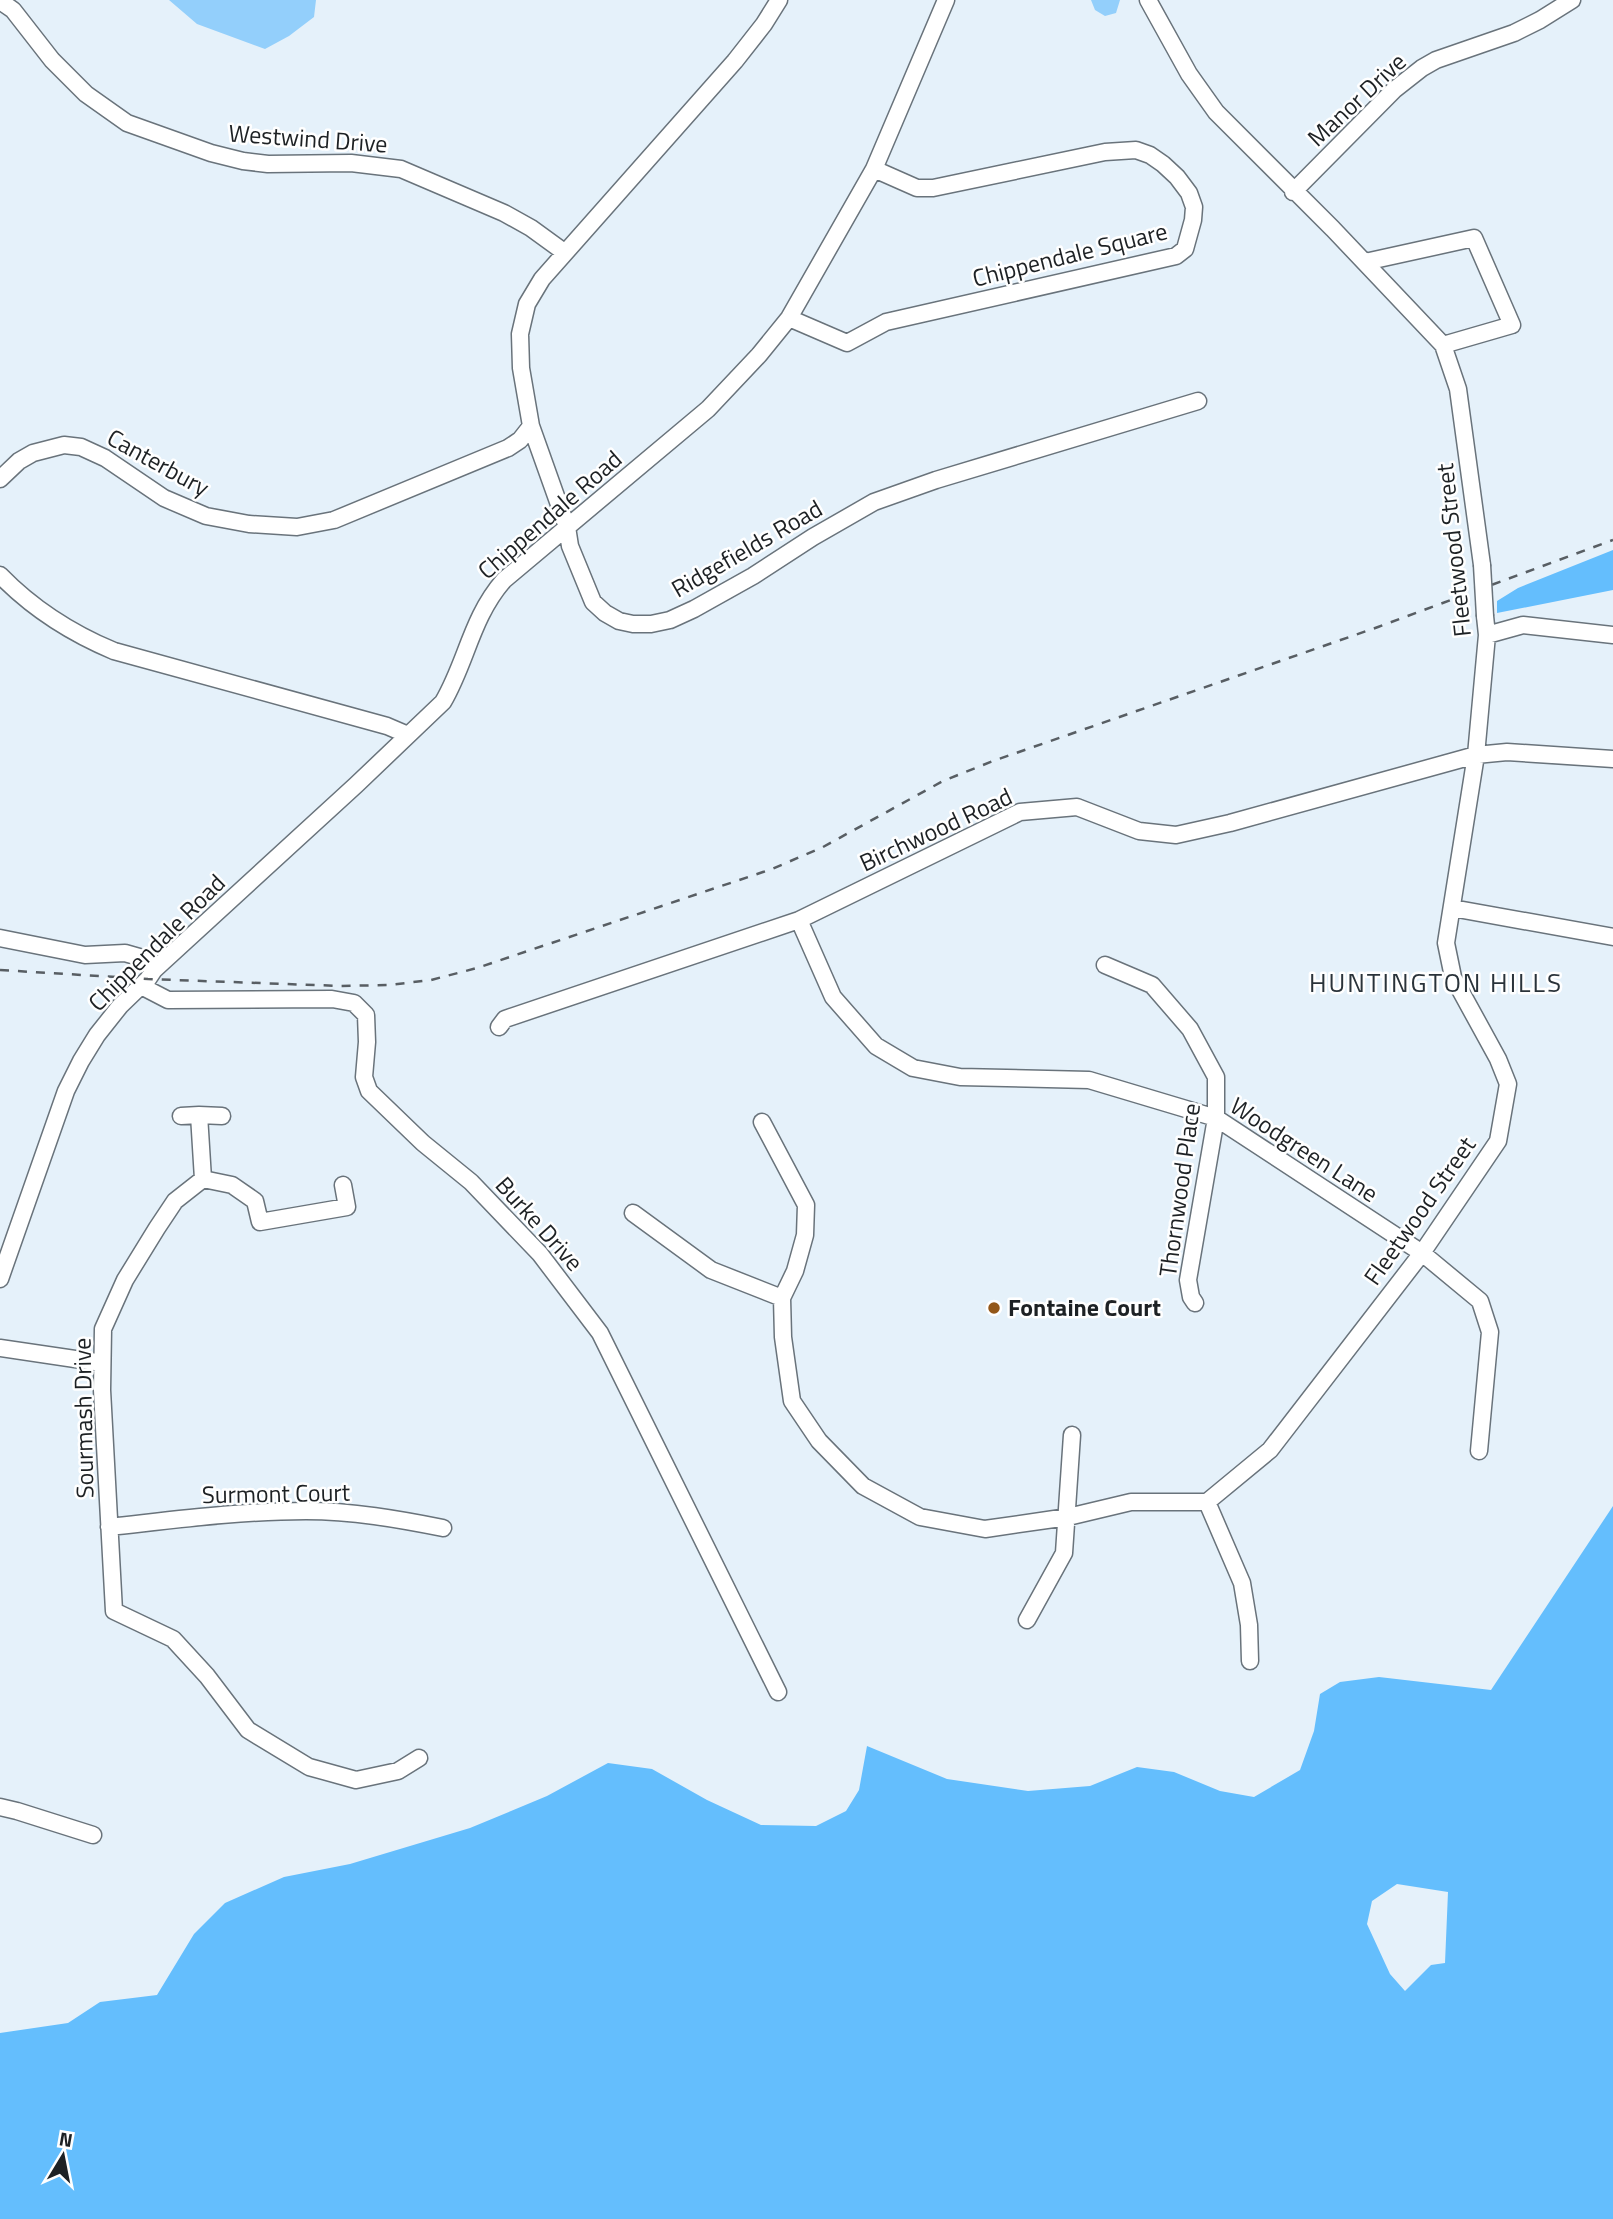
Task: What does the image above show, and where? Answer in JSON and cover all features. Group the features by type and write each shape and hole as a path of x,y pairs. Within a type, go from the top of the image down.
{"street":[{"name":"Ridgefields Road","path":"779,0 765,24 735,61 565,252 542,279 527,304 519,349 531,426 567,527 570,546 593,602 619,621 651,624 670,620 718,597 874,502 1198,401"},
{"name":"Chippendale Road","path":"0,1279 62,1104 80,1060 97,1035 154,970 443,702 453,686 474,625 492,594 504,580 708,409 759,355 789,318 874,169 946,0"},
{"name":"Fleetwood Street","path":"1148,0 1189,74 1216,112 1443,345 1458,389 1482,565 1487,635 1476,755 1446,943 1453,977 1498,1059 1508,1084 1498,1141 1422,1253 1270,1450 1207,1502"},
{"name":"Manor Drive","path":"1293,192 1394,90 1422,68 1436,60 1514,33 1572,0"},
{"name":"Westwind Drive","path":"0,1 13,10 52,60 86,94 127,123 211,153 243,161 268,164 351,163 401,169 504,213 565,252"},
{"name":"Chippendale Square","path":"789,318 847,343 886,322 1176,256 1185,249 1193,220 1194,207 1189,193 1177,177 1157,160 1136,150 1105,152 933,188 917,188 874,169"},
{"path":"1365,262 1474,238 1512,325 1443,345"},
{"name":"Canterbury","path":"0,479 19,461 33,453 64,445 81,447 105,458 164,498 206,516 250,524 297,527 334,520 496,453 520,440 531,426"},
{"path":"0,575 34,606 86,639 114,651 387,726 408,735"},
{"path":"1487,635 1523,625 1613,635"},
{"name":"Birchwood Road","path":"499,1027 505,1019 799,920 1020,812 1077,807 1139,831 1176,835 1230,823 1476,755 1507,752 1613,759"},
{"path":"1452,908 1613,937"},
{"name":"Woodgreen Lane","path":"799,920 833,997 876,1046 913,1068 960,1077 1089,1080 1216,1118 1422,1253 1480,1301 1490,1332 1479,1451"},
{"path":"0,938 85,955 125,953 139,957 154,970"},
{"name":"Thornwood Place","path":"1105,965 1152,985 1189,1030 1216,1077 1216,1118 1188,1280 1195,1303"},
{"name":"Burke Drive","path":"141,986 168,1000 332,999 354,1003 366,1015 368,1042 364,1077 369,1091 423,1143 471,1182 540,1254 600,1333 778,1692"},
{"path":"199,1115 203,1179 232,1185 255,1201 260,1222 347,1207 343,1185"},
{"path":"181,1116 222,1116"},
{"path":"762,1122 806,1205 805,1235 782,1298 783,1337 792,1401 819,1441 863,1486 920,1517 985,1529 1068,1517 1131,1502 1207,1502 1242,1583 1250,1661"},
{"name":"Sourmash Drive","path":"203,1179 175,1201 125,1280 103,1329 102,1363 114,1611 173,1639 207,1676 248,1730 309,1767 356,1780 398,1771 419,1758"},
{"path":"633,1213 711,1270 782,1298"},
{"path":"0,1348 102,1363"},
{"path":"1027,1620 1064,1553 1072,1435"},
{"name":"Surmont Court","path":"109,1527 191,1518 306,1511 383,1516 443,1528"},
{"path":"0,1807 93,1835"}],"shaded area":[{"path":"169,0 316,0 314,17 289,36 265,49 197,24"},
{"path":"1091,0 1120,0 1116,13 1105,16 1095,10"},
{"path":"1613,550 1613,590 1497,613 1497,601 1518,588"},
{"path":"1613,1506 1613,2219 0,2219 0,2033 68,2023 100,2002 157,1995 194,1934 225,1903 284,1877 350,1864 470,1828 547,1796 608,1763 652,1769 707,1800 761,1825 816,1826 846,1811 859,1790 867,1746 947,1779 1028,1791 1090,1786 1137,1767 1174,1772 1220,1791 1254,1797 1300,1770 1314,1731 1320,1694 1340,1682 1379,1677 1491,1690","holes":["1397,1884 1448,1892 1445,1963 1431,1965 1405,1991 1390,1974 1367,1924 1372,1901"]}],"railway":[{"path":"0,970 341,986 389,985 431,980 477,968 772,869 823,847 943,781 993,761 1378,627 1613,540"}],"place":[{"name":"Fontaine Court","path":"994,1308"}],"district":[{"name":"HUNTINGTON HILLS","path":"1436,983"}]}
